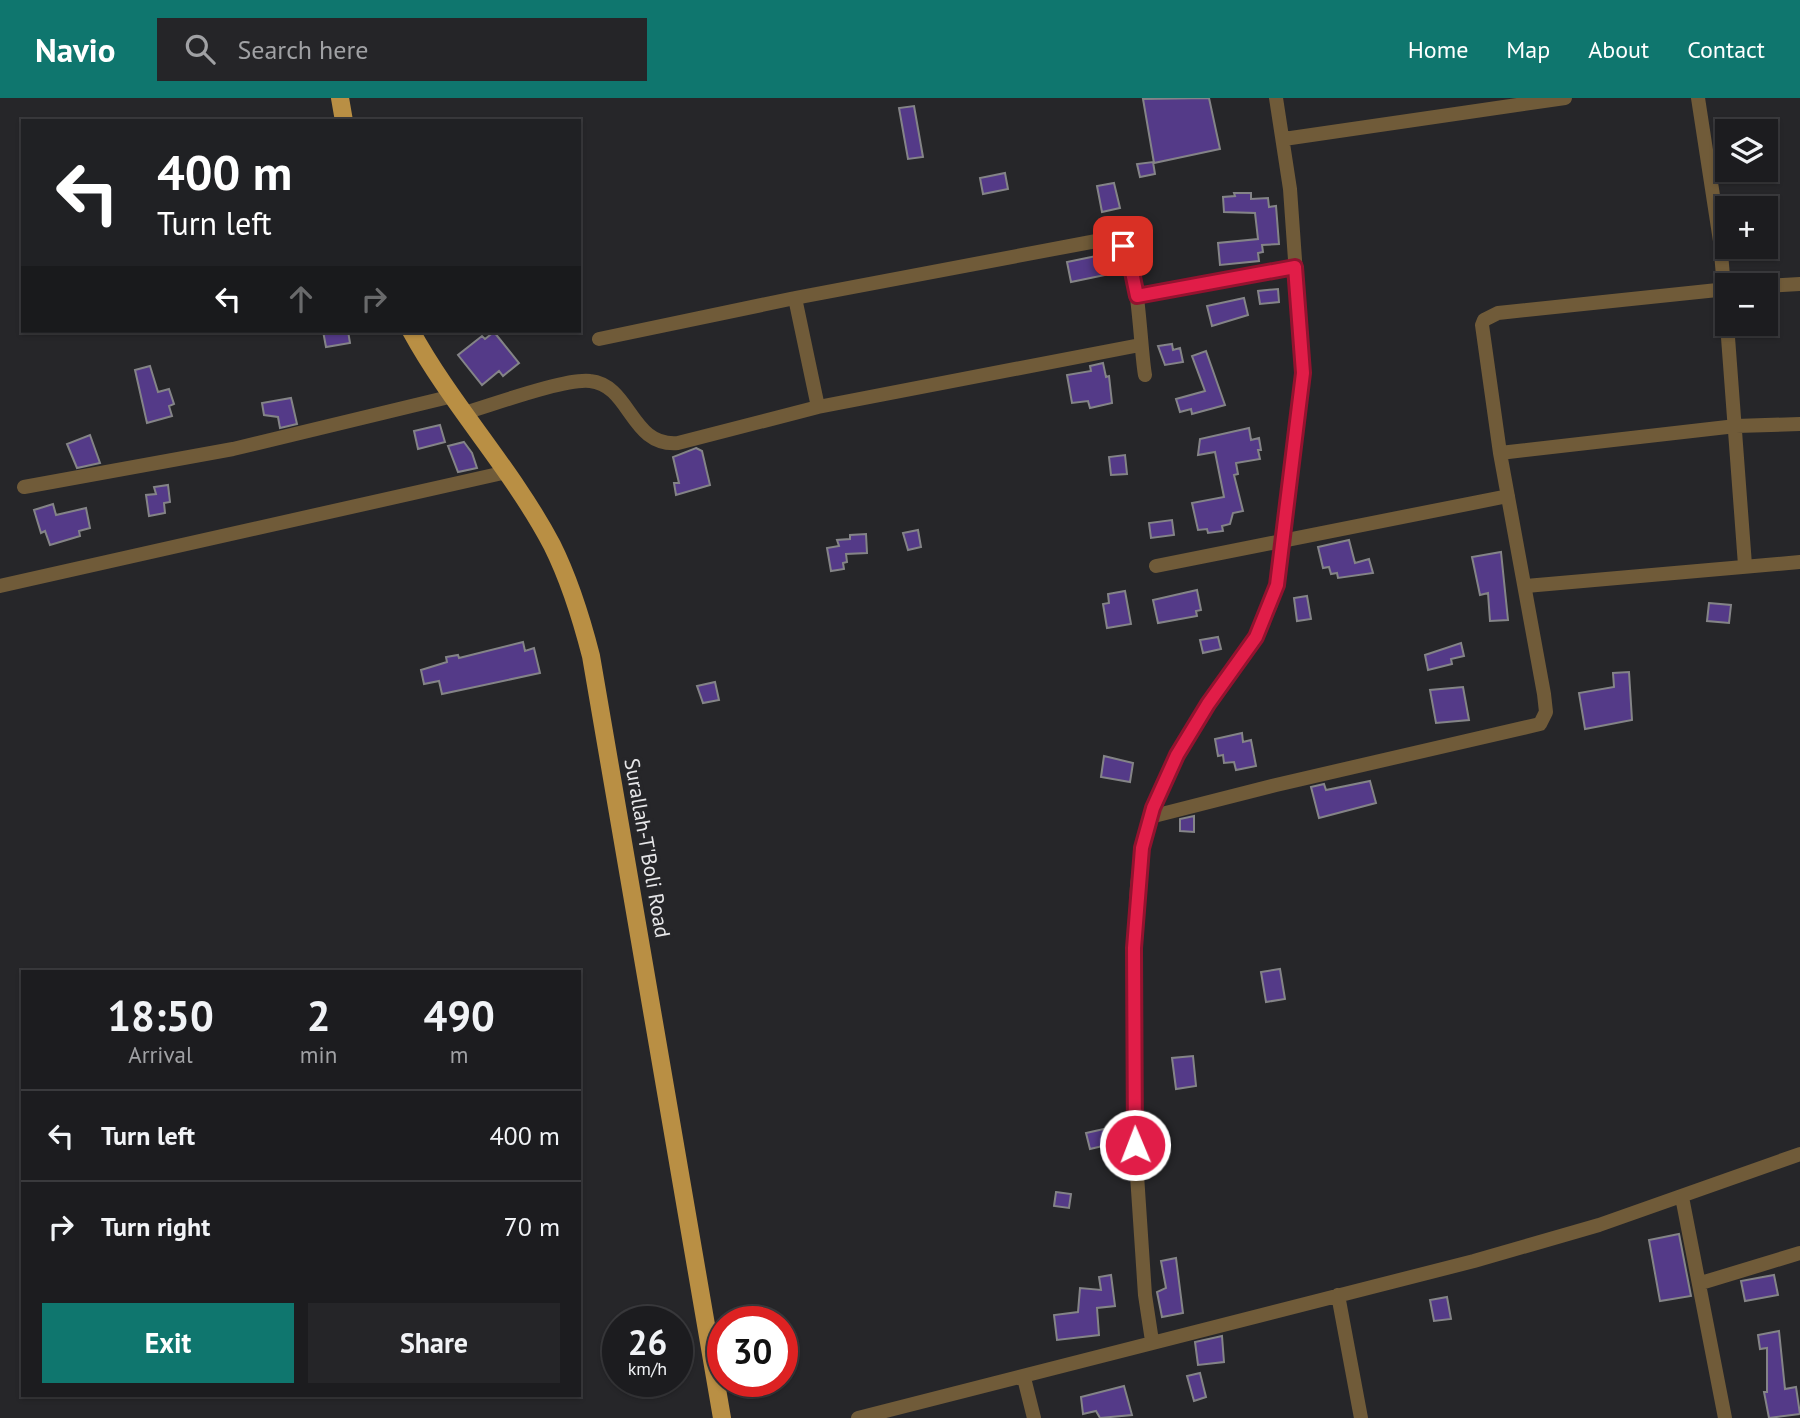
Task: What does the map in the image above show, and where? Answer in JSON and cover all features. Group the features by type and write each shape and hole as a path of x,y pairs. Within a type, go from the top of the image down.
{"main road":[{"path":"340,98 344,119"},
{"name":"Surallah-T'Boli Road","path":"412,333 464,413 507,472 551,545 576,599 591,656 722,1418"}],"street":[{"path":"1152,1341 1145,1295 1135,1145 1134,948 1142,848 1150,817 1177,755 1259,630 1277,585 1303,373 1284,139 1276,98"},
{"path":"1284,139 1520,101 1565,98"},
{"path":"1698,98 1724,273"},
{"path":"599,338 795,298 1107,240 1119,243 1128,253 1137,296 1145,375"},
{"path":"1137,296 1295,267"},
{"path":"1778,285 1800,284"},
{"path":"1150,817 1540,724 1546,712 1545,694 1500,453 1481,328 1484,320 1498,313 1715,290"},
{"path":"795,298 818,407"},
{"path":"1728,336 1745,565"},
{"path":"464,413 566,384 591,381 605,386 614,394 650,438 667,444 818,407 1140,345"},
{"path":"24,487 233,449 453,396"},
{"path":"1500,453 1736,426 1800,424"},
{"path":"0,586 507,472"},
{"path":"1156,566 1508,496"},
{"path":"1526,586 1800,562"},
{"path":"858,1418 1024,1378 1152,1341 1487,1257 1682,1197 1800,1154"},
{"path":"1682,1197 1701,1283 1725,1418"},
{"path":"1701,1283 1800,1253"},
{"path":"1338,1295 1361,1418"},
{"path":"1024,1378 1034,1418"}],"building":[{"path":"1209,98 1220,149 1154,163 1143,99"},
{"path":"914,106 923,157 908,159 899,108"},
{"path":"1153,162 1155,174 1140,177 1137,164"},
{"path":"1005,173 1008,189 983,194 980,178"},
{"path":"1114,183 1120,208 1102,212 1097,186"},
{"path":"1234,193 1251,193 1251,199 1268,198 1269,207 1276,206 1279,244 1262,245 1263,252 1258,253 1259,261 1220,265 1218,243 1258,239 1255,213 1224,212 1223,197 1235,196"},
{"path":"1101,255 1105,275 1071,282 1067,262"},
{"path":"1278,289 1279,302 1260,304 1258,291"},
{"path":"1244,298 1248,315 1212,326 1207,306"},
{"path":"323,333 348,333 350,343 326,347"},
{"path":"495,333 519,363 503,376 499,371 482,385 458,355 482,336 485,339"},
{"path":"1172,344 1173,350 1180,348 1183,362 1165,365 1158,346"},
{"path":"1206,351 1225,405 1192,414 1191,409 1180,412 1176,399 1205,391 1192,356"},
{"path":"1103,363 1106,377 1109,376 1112,403 1090,408 1088,401 1072,403 1067,375 1091,371 1090,366"},
{"path":"150,366 158,392 169,389 174,404 169,406 172,416 147,423 135,370"},
{"path":"291,398 297,424 280,428 278,417 264,415 262,403"},
{"path":"440,425 445,442 418,449 414,431"},
{"path":"1249,428 1251,440 1259,438 1261,450 1258,450 1260,459 1236,463 1238,474 1234,475 1243,511 1233,513 1230,524 1222,526 1223,531 1208,533 1207,529 1198,530 1192,503 1224,497 1215,452 1198,455 1200,439"},
{"path":"90,435 100,463 77,468 67,444"},
{"path":"464,442 472,453 477,468 458,472 448,446"},
{"path":"696,448 702,451 710,485 676,495 674,483 679,483 673,457"},
{"path":"1125,455 1127,474 1111,475 1109,457"},
{"path":"168,485 170,502 164,503 165,513 149,516 146,495 156,494 154,487"},
{"path":"53,504 56,515 86,508 90,528 79,531 80,536 50,545 45,531 41,533 34,510"},
{"path":"1172,520 1174,535 1151,538 1149,523"},
{"path":"918,530 921,547 908,550 903,533"},
{"path":"866,534 867,553 846,554 844,569 831,571 827,548 839,546 837,540 850,539 850,535"},
{"path":"1349,540 1355,563 1369,559 1373,573 1338,578 1337,573 1331,574 1329,567 1323,568 1318,547"},
{"path":"1501,552 1508,620 1490,621 1488,593 1480,595 1472,557"},
{"path":"1197,590 1201,610 1196,611 1197,616 1158,623 1153,600"},
{"path":"1125,591 1131,624 1107,628 1103,604 1109,603 1108,594"},
{"path":"1307,596 1311,619 1297,621 1294,598"},
{"path":"1709,603 1731,605 1729,623 1707,621"},
{"path":"1218,637 1221,649 1203,653 1200,640"},
{"path":"523,642 525,651 534,648 540,673 442,694 439,681 424,684 421,670 447,662 446,657 458,655 459,658"},
{"path":"1461,643 1464,656 1451,659 1452,664 1428,670 1425,655"},
{"path":"1629,672 1632,720 1585,729 1579,693 1614,687 1613,673"},
{"path":"715,682 719,700 703,703 697,686"},
{"path":"1463,687 1469,720 1436,723 1430,690"},
{"path":"1242,733 1243,742 1251,740 1256,766 1236,770 1234,762 1224,763 1223,755 1218,756 1215,739"},
{"path":"1104,756 1133,763 1130,782 1101,777"},
{"path":"1370,781 1376,803 1319,818 1311,787 1324,784 1326,790"},
{"path":"1194,816 1194,832 1180,831 1180,819"},
{"path":"1280,969 1285,999 1266,1002 1261,972"},
{"path":"1193,1056 1196,1086 1176,1089 1172,1058"},
{"path":"1104,1129 1107,1145 1090,1149 1086,1133"},
{"path":"1056,1192 1071,1194 1069,1208 1054,1206"},
{"path":"1679,1234 1691,1296 1660,1301 1649,1240"},
{"path":"1176,1258 1183,1313 1162,1317 1157,1292 1166,1288 1161,1261"},
{"path":"1111,1275 1115,1306 1097,1308 1099,1335 1057,1340 1054,1315 1078,1312 1080,1288 1101,1290 1099,1277"},
{"path":"1774,1275 1778,1295 1745,1301 1741,1281"},
{"path":"1447,1297 1451,1319 1434,1321 1430,1300"},
{"path":"1779,1331 1785,1389 1796,1387 1800,1414 1769,1418 1764,1392 1767,1392 1767,1348 1760,1349 1758,1335"},
{"path":"1222,1336 1224,1362 1198,1365 1195,1342"},
{"path":"1200,1373 1206,1397 1194,1401 1187,1376"},
{"path":"1124,1386 1132,1415 1100,1418 1096,1411 1083,1414 1081,1397"}],"route":[{"path":"1123,246 1128,253 1137,296 1295,267 1303,373 1277,585 1256,637 1208,704 1177,755 1153,808 1142,848 1134,948 1135,1145"}]}
